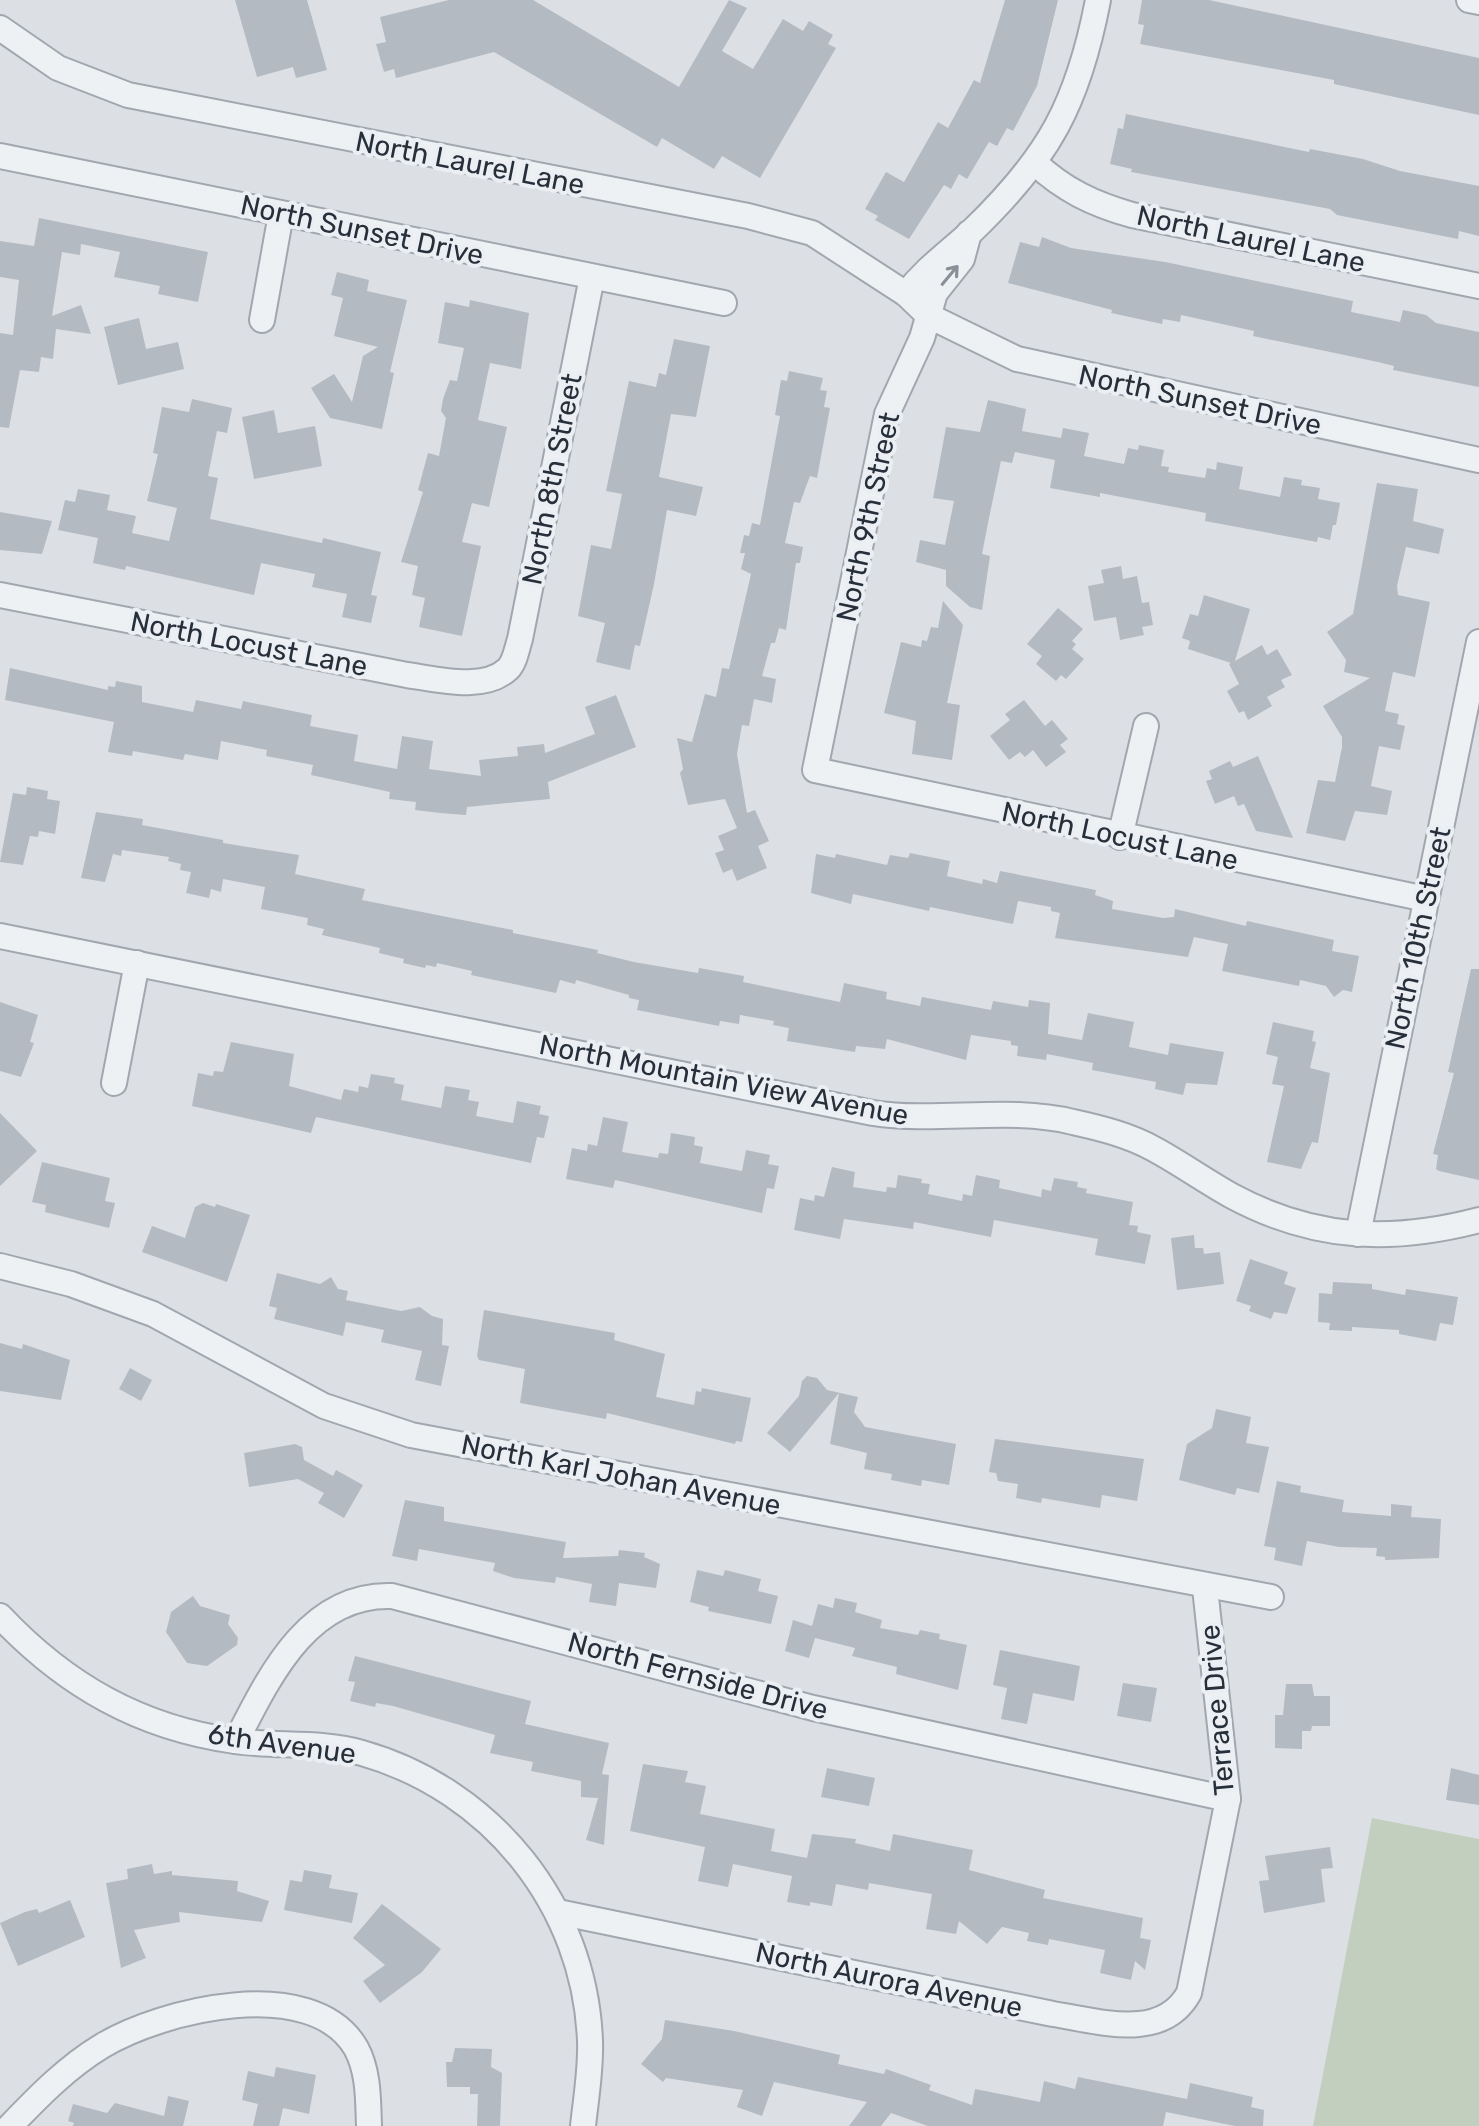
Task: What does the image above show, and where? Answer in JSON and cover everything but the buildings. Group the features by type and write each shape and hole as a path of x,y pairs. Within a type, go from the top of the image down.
{"street":[{"name":"North 9th Street","path":"906,294 1035,163 1073,100 1087,57 1098,0"},
{"path":"1469,0 1479,2"},
{"name":"North Laurel Lane","path":"0,28 58,68 128,95 812,233 906,294 929,316"},
{"name":"North Sunset Drive","path":"0,156 724,303"},
{"name":"North Laurel Lane","path":"1035,163 1058,184 1079,197 1132,215 1479,286"},
{"path":"262,320 281,214"},
{"name":"North 9th Street","path":"815,770 887,414 929,316 935,293 962,259 969,233"},
{"name":"North 8th Street","path":"499,674 513,661 520,639 592,277"},
{"name":"North Sunset Drive","path":"929,316 1017,359 1061,371 1479,460"},
{"name":"North Locust Lane","path":"0,595 418,676 473,681 499,674"},
{"name":"North 10th Street","path":"1358,1234 1479,642"},
{"path":"1120,837 1146,726"},
{"name":"North Locust Lane","path":"815,770 1120,837 1426,899"},
{"name":"North Mountain View Avenue","path":"0,936 873,1113 937,1119 1027,1116 1068,1120 1114,1132 1152,1148 1260,1210 1296,1223 1358,1234 1431,1232 1479,1220"},
{"path":"114,1083 137,963"},
{"name":"North Karl Johan Avenue","path":"0,1266 71,1284 153,1314 324,1406 411,1435 1205,1588 1271,1597"},
{"name":"Terrace Drive","path":"1194,1974 1228,1799 1205,1588"},
{"name":"North Fernside Drive","path":"236,1741 273,1669 312,1625 350,1601 392,1596 813,1708 1228,1799"},
{"name":"6th Avenue","path":"0,1616 30,1648 96,1696 165,1726 236,1741 308,1744 361,1753 402,1767 444,1789 503,1835 527,1864 558,1912 578,1963 590,2042 583,2126"},
{"name":"North Aurora Avenue","path":"558,1912 1053,2014 1125,2024 1166,2018 1180,2009 1194,1974"},
{"path":"10,2126 81,2059 124,2034 185,2012 239,2006 288,2009 319,2016 340,2029 362,2062 369,2126"}],"green space":[{"path":"1372,1818 1479,1839 1479,2126 1313,2126"}]}
